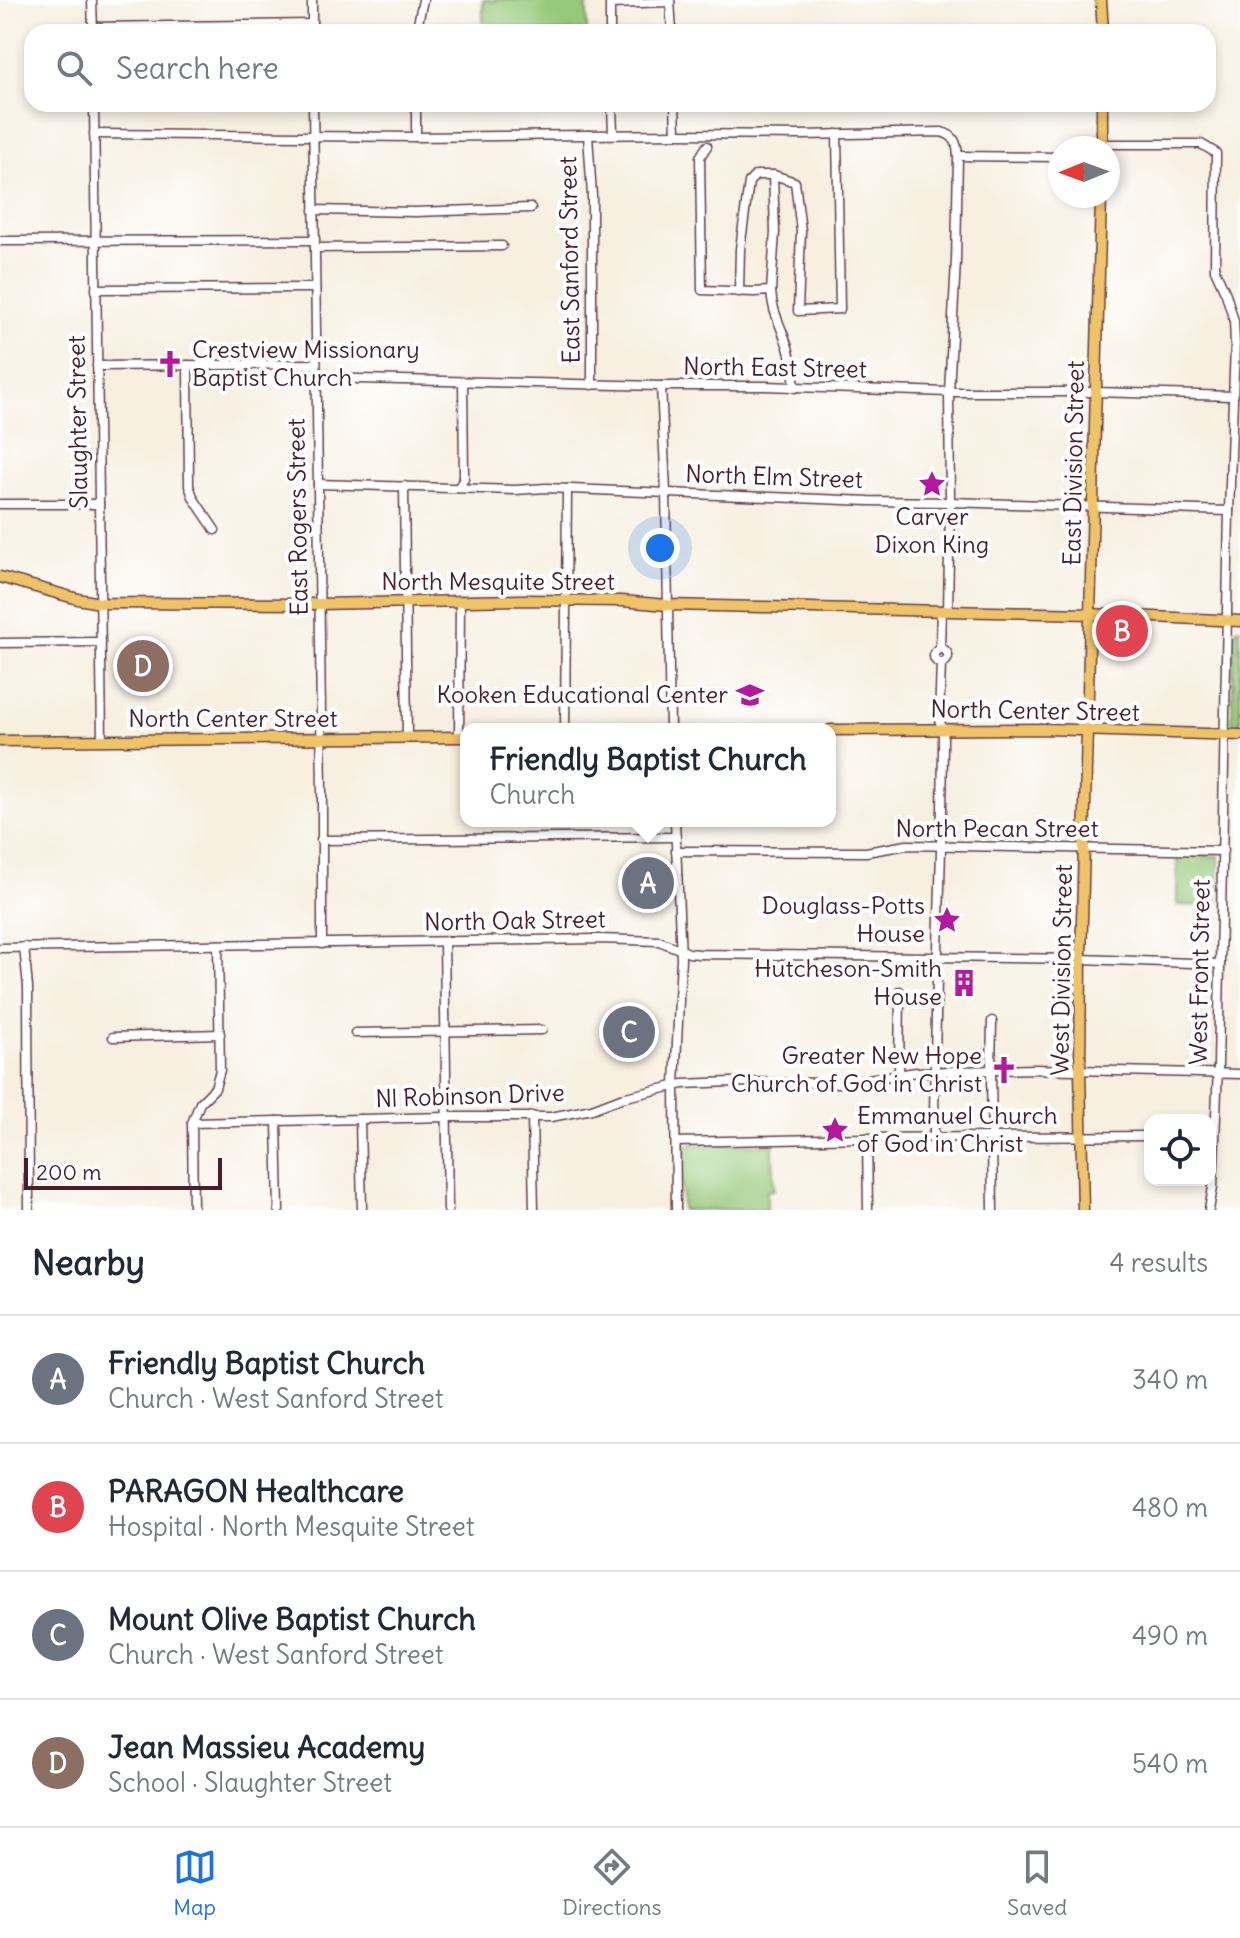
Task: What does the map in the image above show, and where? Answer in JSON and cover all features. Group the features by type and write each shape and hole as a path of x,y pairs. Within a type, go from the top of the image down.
{"main road":[{"path":"1101,0 1102,24"},
{"path":"1102,112 1102,136"},
{"name":"East Division Street","path":"1086,730 1101,208"},
{"name":"North Mesquite Street","path":"0,577 100,603 622,601 667,605 1090,614 1240,621"},
{"name":"North Center Street","path":"836,730 1086,730 1240,735"},
{"name":"West Division Street","path":"1083,1210 1080,1070 1086,730"},
{"name":"North Center Street","path":"0,741 460,737"}],"street":[{"path":"92,0 93,24"},
{"path":"312,0 312,24"},
{"path":"418,24 423,0"},
{"path":"610,24 610,4 670,1 671,24"},
{"name":"Slaughter Street","path":"94,112 102,740"},
{"name":"East Rogers Street","path":"313,112 322,944"},
{"path":"416,112 416,137"},
{"path":"612,112 613,134"},
{"path":"675,112 676,134"},
{"path":"94,134 416,137 941,132 953,137 958,156 949,392 950,502 940,649 933,657 941,663 939,720 943,729 934,1137"},
{"path":"739,292 740,249 749,182 756,175 773,175 795,182 801,231 798,311 840,309 837,134"},
{"name":"East Sanford Street","path":"588,135 592,196 592,385"},
{"name":"West Front Street","path":"1120,146 1201,144 1216,153 1215,270 1234,321 1215,1114"},
{"path":"707,146 700,157 702,290 771,291"},
{"path":"958,156 1048,157"},
{"path":"773,175 775,232 772,307 785,338 795,388"},
{"path":"314,210 415,212 531,208"},
{"path":"0,241 502,246"},
{"path":"96,289 315,288"},
{"path":"97,366 316,364"},
{"path":"188,365 189,486 215,530"},
{"name":"North East Street","path":"316,378 1233,396"},
{"path":"458,488 464,479 463,381"},
{"path":"661,386 670,723"},
{"name":"North Elm Street","path":"318,484 1229,511"},
{"path":"404,486 407,737"},
{"path":"565,723 567,489"},
{"path":"0,504 99,504"},
{"path":"460,601 463,723"},
{"path":"1,643 101,642"},
{"path":"675,827 681,958 675,1085 676,1210"},
{"path":"321,840 676,837"},
{"name":"North Pecan Street","path":"676,851 866,852 907,845 1223,851"},
{"name":"North Oak Street","path":"0,948 599,939 659,941 699,954 1220,964"},
{"path":"444,942 448,1210"},
{"path":"193,1210 192,1123 200,1103 215,1088 220,1070 218,945"},
{"path":"24,947 28,987 29,1210"},
{"path":"899,1074 900,991"},
{"path":"992,1021 993,1210"},
{"path":"355,1033 542,1030"},
{"path":"113,1037 220,1034"},
{"name":"Nl Robinson Drive","path":"192,1123 563,1116 675,1085 840,1083 934,1072 1034,1069 1240,1074"},
{"path":"532,1116 534,1210"},
{"path":"360,1119 362,1210"},
{"path":"277,1121 279,1210"},
{"path":"676,1142 1144,1136"},
{"path":"867,1138 868,1210"},
{"name":"West Front Street","path":"1209,1210 1213,1186"}],"green space":[{"path":"483,0 587,0 587,24 483,24"},
{"path":"1240,628 1240,732 1233,727 1232,721 1234,634"},
{"path":"1177,855 1219,856 1218,906 1177,905"},
{"path":"773,1144 774,1190 767,1191 767,1210 682,1210 681,1145"}],"place":[{"name":"Crestview Missionary Baptist Church","path":"170,364"},
{"name":"Carver Dixon King","path":"932,484"},
{"name":"PARAGON Healthcare","path":"1122,631"},
{"name":"Jean Massieu Academy","path":"143,666"},
{"name":"Kooken Educational Center","path":"750,695"},
{"name":"Friendly Baptist Church","path":"648,883"},
{"name":"Douglass-Potts House","path":"947,920"},
{"name":"Hutcheson-Smith House","path":"964,983"},
{"name":"Mount Olive Baptist Church","path":"629,1032"},
{"name":"Greater New Hope Church of God in Christ","path":"1004,1070"},
{"name":"Emmanuel Church of God in Christ","path":"835,1130"}]}
